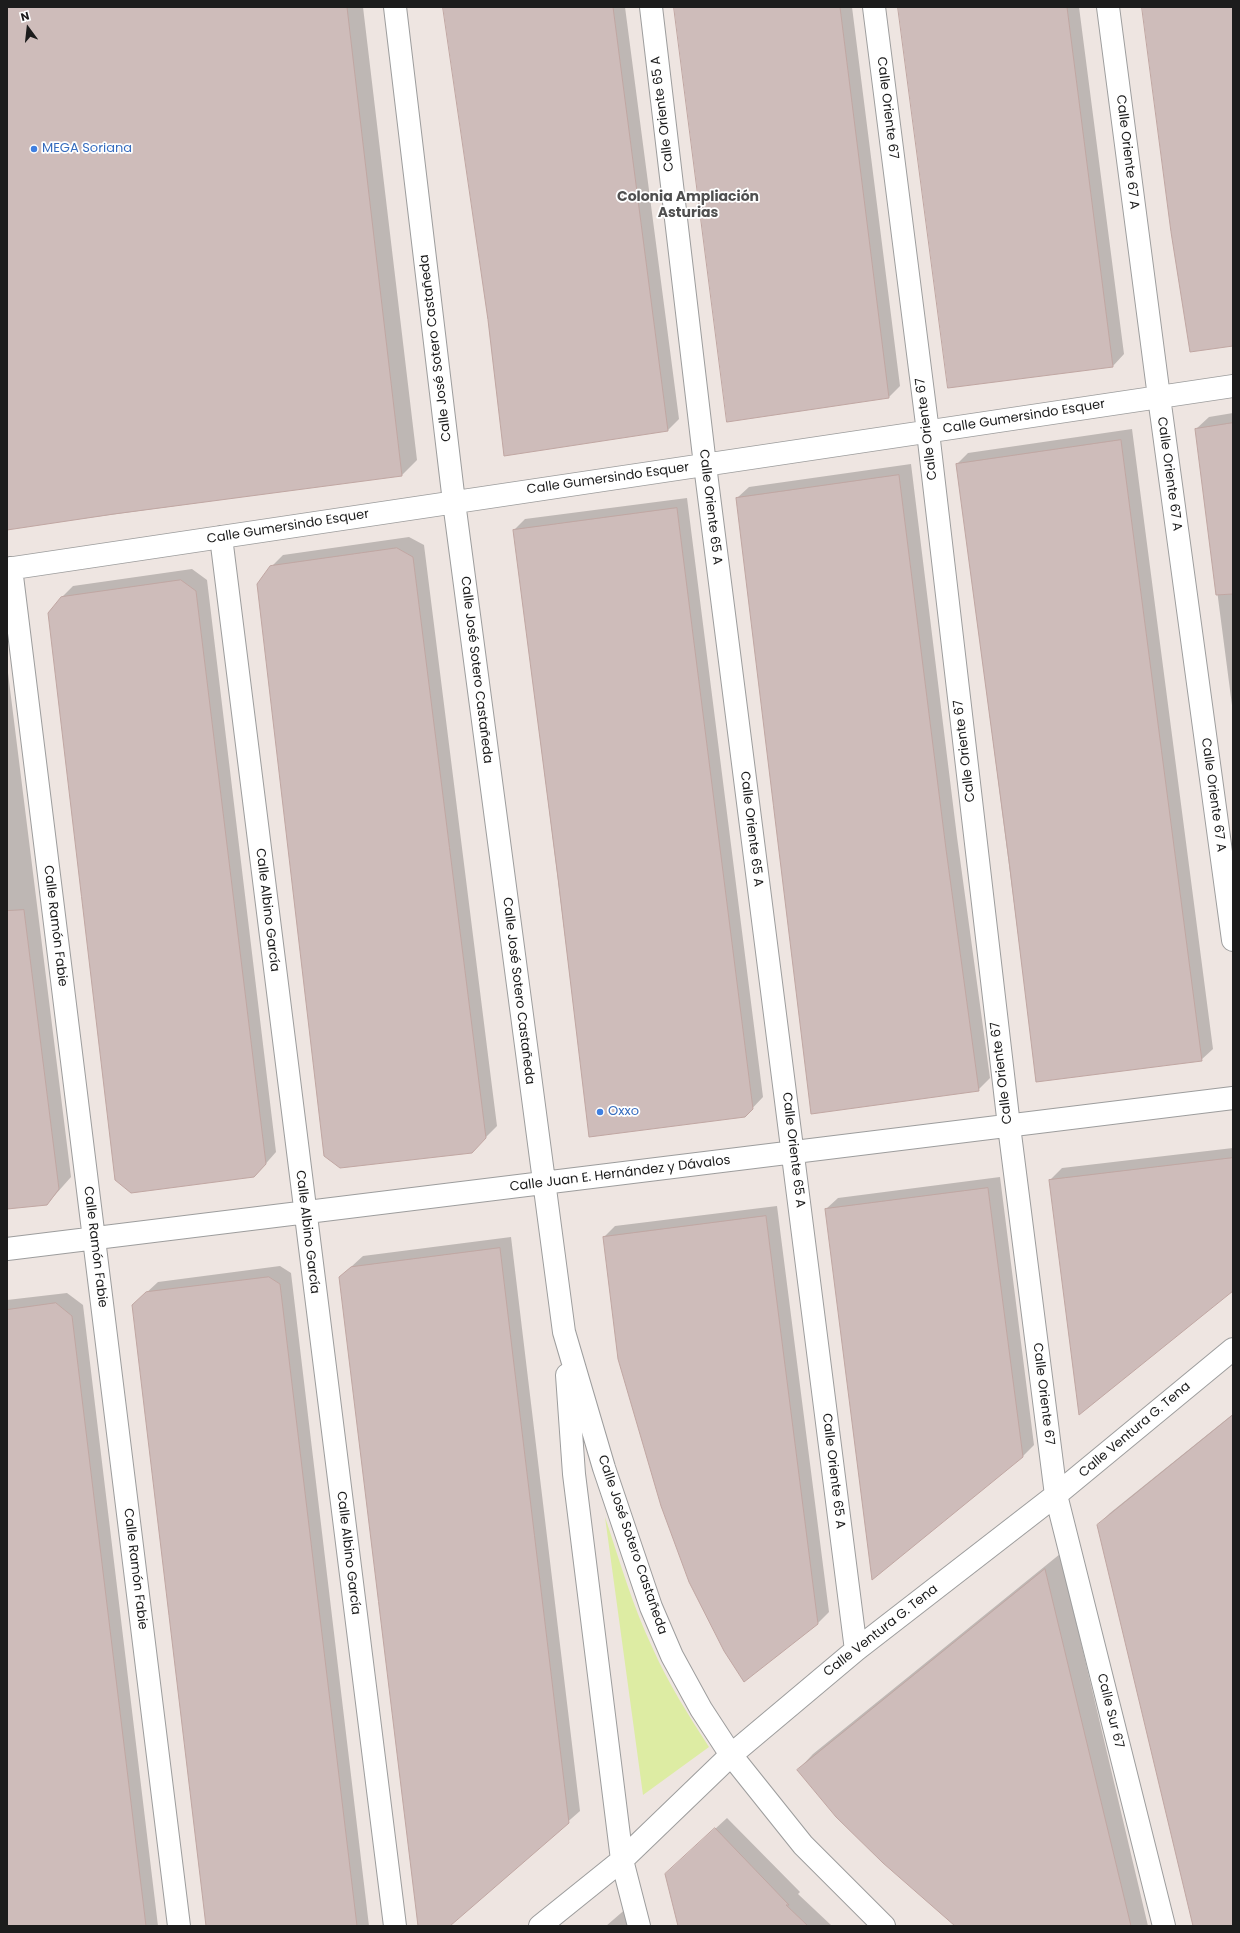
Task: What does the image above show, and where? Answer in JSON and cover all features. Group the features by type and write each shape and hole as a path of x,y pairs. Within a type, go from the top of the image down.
{"street":[{"name":"Calle José Sotero Castañeda","path":"395,7 454,502 543,1183 564,1332 574,1474 622,1860 639,1926"},
{"name":"Calle Oriente 65 A","path":"651,7 705,465 856,1650"},
{"name":"Calle Oriente 67","path":"874,7 928,432 1009,1126 1056,1495"},
{"name":"Calle Oriente 67 A","path":"1108,7 1159,397 1233,940"},
{"name":"Calle Gumersindo Esquer","path":"9,568 1233,386"},
{"name":"Calle Albino García","path":"221,537 395,1926"},
{"name":"Calle Ramón Fabie","path":"9,568 179,1926"},
{"name":"Calle Juan E. Hernández y Dávalos","path":"7,1249 1233,1098"},
{"name":"Calle José Sotero Castañeda","path":"564,1332 604,1468 651,1607 672,1656 701,1710 731,1755 803,1845 884,1926"},
{"name":"Calle Ventura G. Tena","path":"540,1926 622,1860 731,1755 856,1650 1056,1495 1233,1349"},
{"name":"Calle Sur 67","path":"1056,1495 1164,1926"}],"green space":[{"path":"605,1517 639,1617 659,1662 686,1711 709,1747 643,1795"}],"building":[{"path":"7,7 347,7 402,476 114,514 7,530"},
{"path":"443,7 613,7 668,431 504,456 488,320"},
{"path":"674,7 840,7 889,398 727,422"},
{"path":"898,7 1067,7 1113,367 948,388"},
{"path":"1142,7 1233,7 1233,346 1190,352 1171,232"},
{"path":"1233,423 1233,594 1216,595 1195,429"},
{"path":"1121,440 1202,1061 1036,1082 1009,861 956,464"},
{"path":"899,475 946,849 979,1091 811,1114 736,498"},
{"path":"677,508 753,1109 745,1117 589,1137 558,878 513,530"},
{"path":"397,548 413,557 486,1138 472,1153 340,1168 324,1156 257,584 270,566"},
{"path":"181,580 196,591 266,1164 254,1177 131,1193 115,1180 48,613 61,597"},
{"path":"24,910 59,1189 47,1205 7,1209 7,911"},
{"path":"1233,1158 1233,1291 1079,1415 1049,1180"},
{"path":"988,1188 1023,1457 872,1580 825,1209"},
{"path":"766,1216 818,1624 744,1682 724,1651 689,1582 661,1506 618,1359 603,1237"},
{"path":"500,1248 569,1823 450,1926 418,1926 339,1277 351,1267"},
{"path":"269,1277 280,1284 357,1926 206,1926 132,1305 146,1292"},
{"path":"56,1303 72,1316 146,1926 7,1926 7,1310"},
{"path":"1233,1415 1233,1926 1193,1926 1097,1525"},
{"path":"1045,1569 1131,1926 955,1926 883,1863 836,1817 797,1770"},
{"path":"715,1828 789,1905 786,1905 808,1926 678,1926 665,1874"}],"place":[{"name":"MEGA Soriana","path":"34,149"},
{"name":"Oxxo","path":"600,1112"}],"district":[{"name":"Colonia Ampliación Asturias","path":"688,206"}]}
